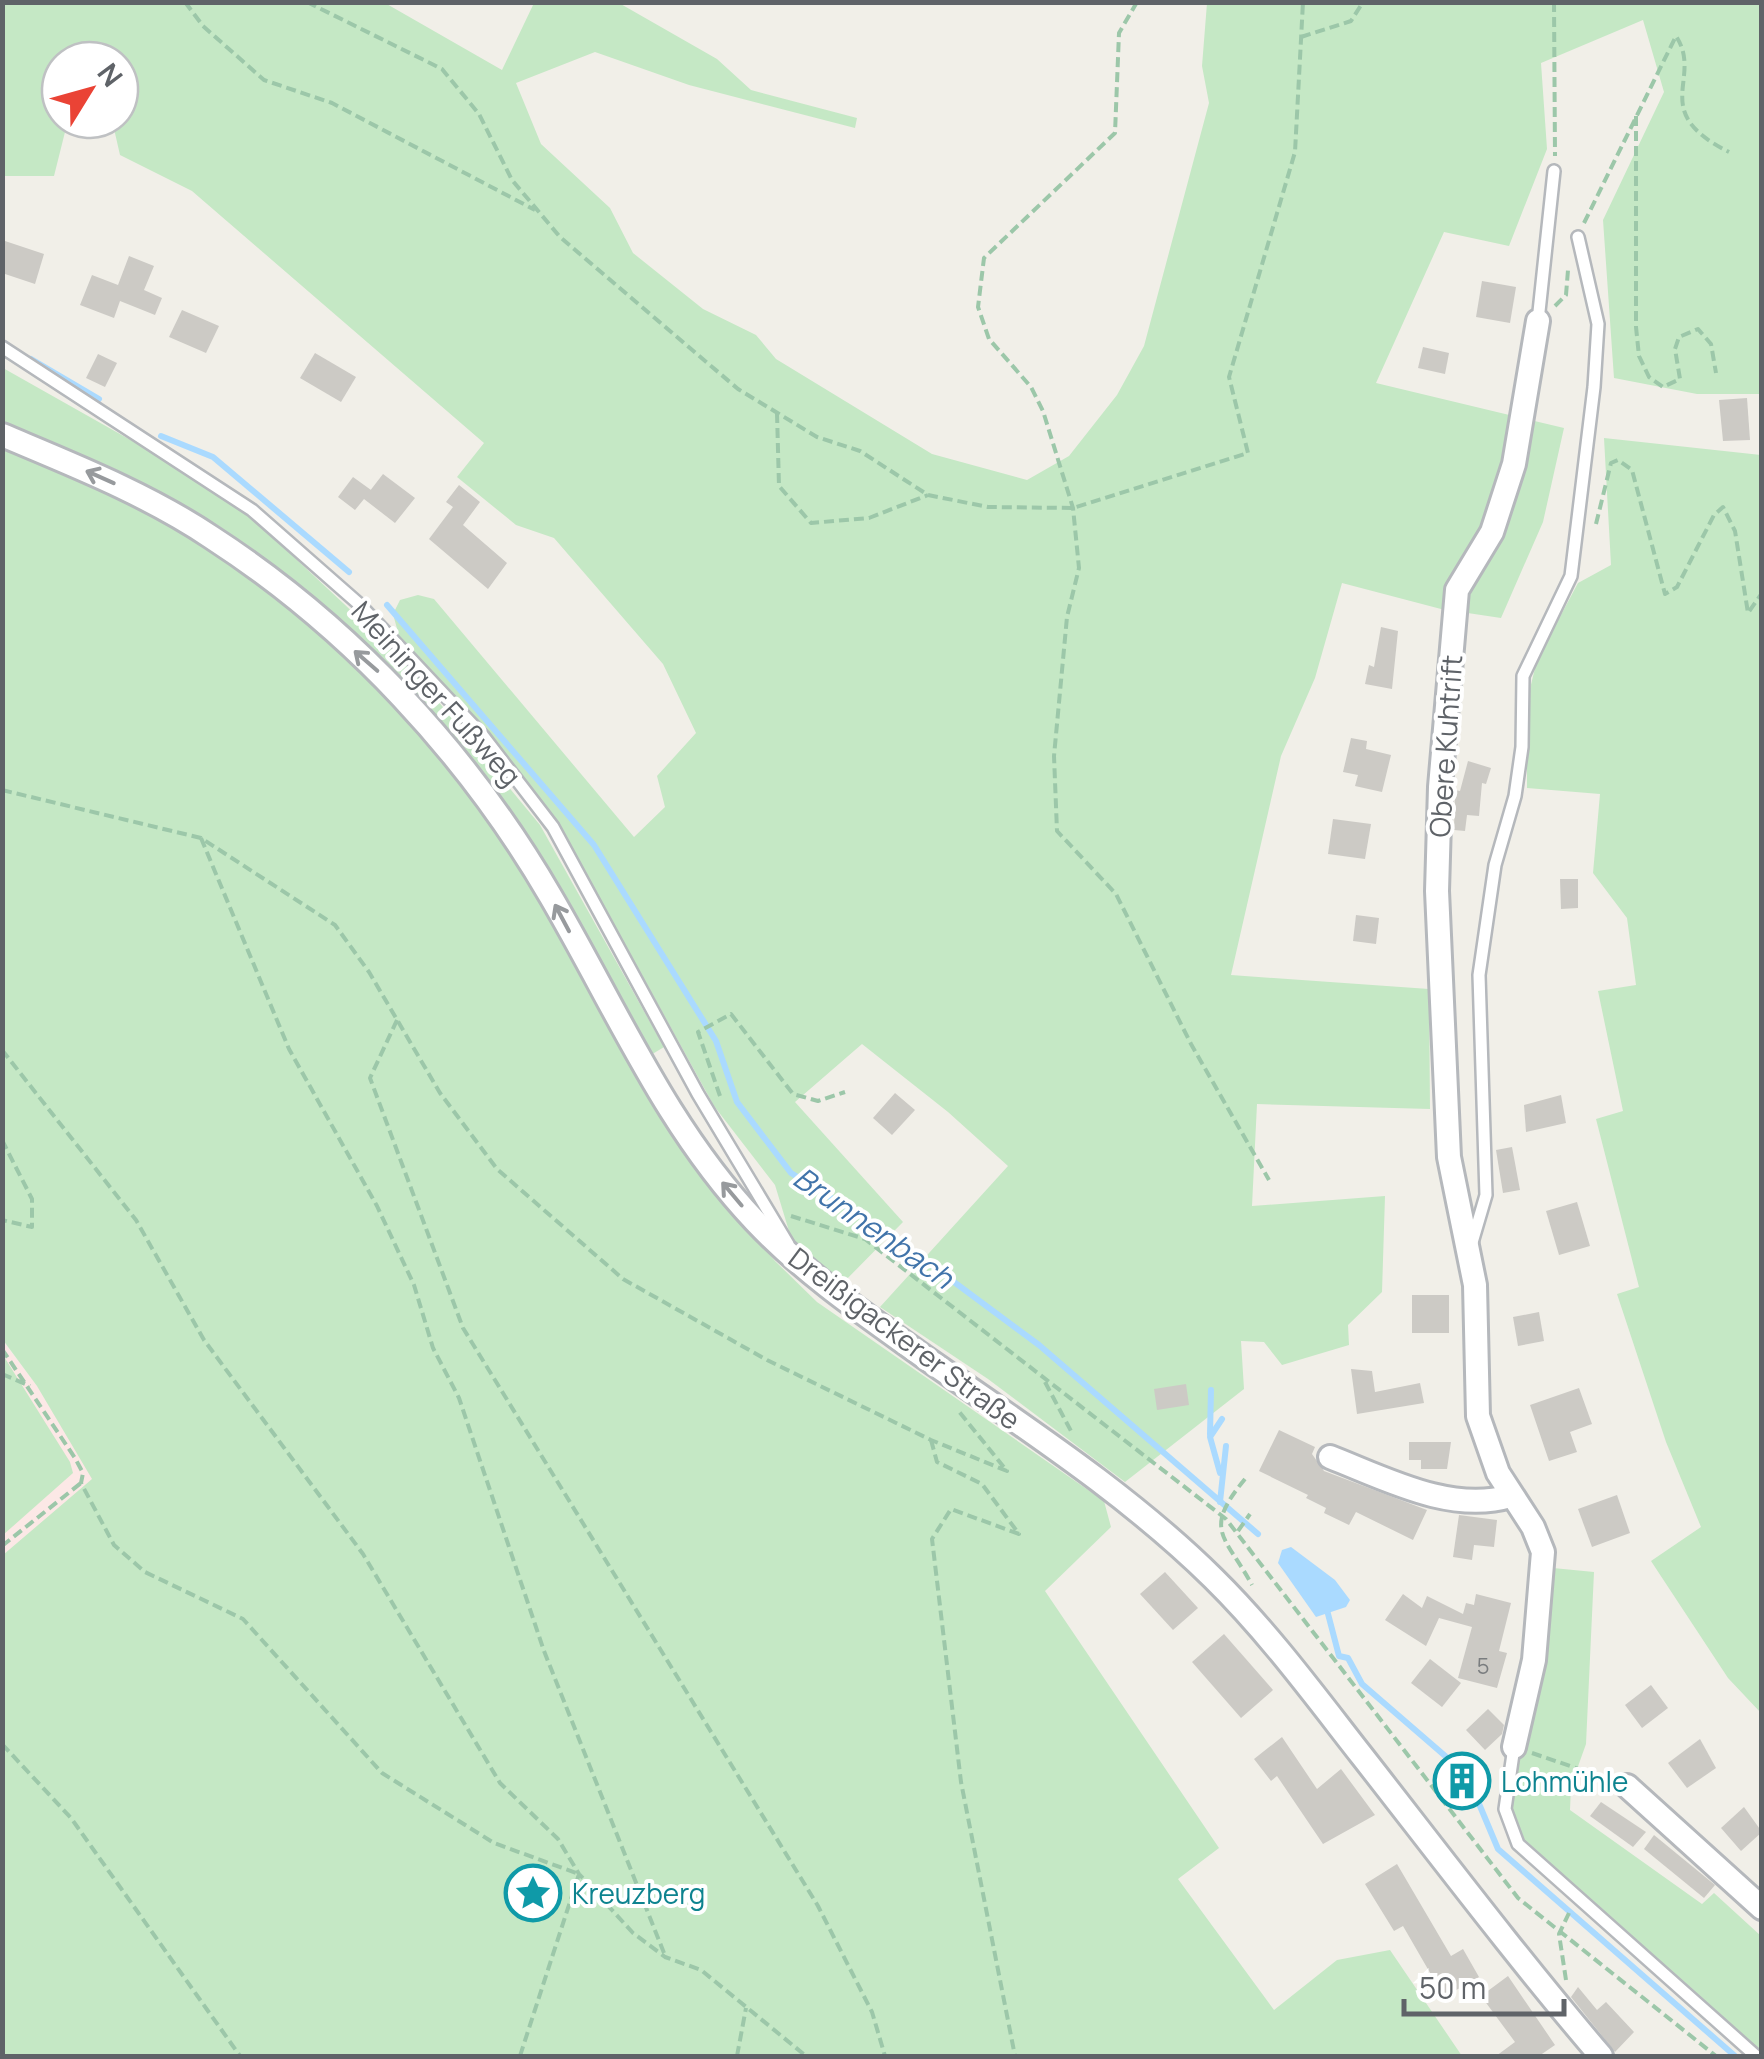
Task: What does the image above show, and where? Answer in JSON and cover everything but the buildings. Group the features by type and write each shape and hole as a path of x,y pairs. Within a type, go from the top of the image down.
{"street":[{"name":"Obere Kuhtrift","path":"1514,1747 1534,1660 1544,1577 1543,1552 1533,1527 1510,1496 1478,1416 1471,1246 1449,1157 1438,910 1440,787 1457,590 1492,532 1514,464 1538,321"},
{"name":"Dreißigackerer Straße","path":"2,435 108,480 208,534 299,602 385,678 416,710 526,857 681,1128 754,1220 799,1265 1069,1460 1216,1581 1303,1680 1558,2007 1601,2056"},
{"path":"1330,1457 1411,1489 1480,1500 1510,1496"},
{"path":"1627,1786 1762,1908"}],"lane":[{"name":"Obere Kuhtrift","path":"1538,321 1554,171"},
{"path":"1471,1246 1486,1196 1479,975 1484,938 1495,865 1515,796 1522,746 1522,676 1571,576 1594,388 1598,324 1578,236"},
{"name":"Meininger Fußweg","path":"2,348 252,510 358,604 483,736 570,856 698,1094 762,1194 799,1265"},
{"name":"Obere Kuhtrift","path":"1514,1747 1505,1809 1518,1844 1756,2056"}],"path":[{"path":"185,2 203,26 264,80 332,104 539,212"},
{"path":"308,2 442,69 479,114 512,180 560,237 738,389 817,438 860,450 928,495 988,507 1073,508 1248,453 1228,377 1295,152 1304,2"},
{"path":"1137,2 1118,33 1115,133 984,258 978,307 990,338 1031,388 1043,411 1073,508 1079,568 1067,617 1054,756 1057,831 1116,894 1191,1044 1269,1180"},
{"path":"1302,37 1351,21 1362,2"},
{"path":"1554,2 1558,130 1554,171"},
{"path":"1538,321 1566,296 1570,258 1578,236 1676,36 1682,44 1681,100 1689,122 1700,138 1729,152"},
{"path":"1636,112 1634,223 1639,356 1648,377 1663,387 1673,386 1680,378 1675,349 1679,337 1698,328 1711,344 1716,373"},
{"path":"778,413 779,486 811,523 869,518 928,495"},
{"path":"1594,528 1611,463 1618,460 1632,470 1665,594 1678,587 1714,515 1724,507 1735,532 1748,612 1762,593"},
{"path":"2,790 201,838 335,926 397,1019 440,1094 498,1168 623,1279 768,1360 931,1440 1007,1471 950,1400"},
{"path":"201,838 289,1049 377,1206 414,1285 433,1348 460,1398 544,1651 665,1957"},
{"path":"698,1032 731,1014 793,1094 818,1101 845,1092"},
{"path":"397,1019 370,1078 463,1328 818,1906 872,2012 885,2056"},
{"path":"2,1050 136,1220 204,1340 363,1554 500,1783 558,1839 579,1874 633,1934 665,1957 701,1970 806,2056"},
{"path":"2,1140 32,1199 32,1227 2,1220"},
{"path":"804,1220 865,1239 1220,1513 1491,1867 1558,1934 1716,2056"},
{"path":"2,1349 30,1386 83,1473 81,1482 2,1546"},
{"path":"2,1374 30,1386"},
{"path":"1043,1377 1071,1431 1060,1429"},
{"path":"931,1440 937,1462 982,1484 1019,1534 952,1508 932,1539 961,1782 1015,2056"},
{"path":"1220,1513 1245,1479"},
{"path":"81,1482 114,1545 145,1572 243,1618 333,1724 382,1773 494,1843 579,1874"},
{"path":"1238,1532 1250,1514"},
{"path":"2,1744 72,1818 240,2056"},
{"path":"1514,1747 1627,1786"},
{"path":"520,2056 579,1874"},
{"path":"1558,2007 1568,1991 1558,1934 1566,1918"},
{"path":"737,2056 746,2008"}],"shaded area":[{"path":"2,1340 37,1386 93,1479 3,1555"}],"green space":[{"path":"3,3 385,3 502,70 534,3 619,3 717,59 751,90 857,118 855,128 689,85 595,52 516,83 541,144 610,208 633,253 703,309 756,335 776,359 932,454 1027,480 1069,456 1117,395 1144,346 1209,103 1202,66 1207,3 1761,3 1761,394 1697,394 1614,378 1603,220 1664,92 1643,20 1541,63 1547,149 1509,246 1444,232 1376,383 1564,428 1543,522 1501,618 1441,609 1342,583 1315,678 1281,756 1231,975 1429,989 1430,1109 1257,1104 1252,1206 1385,1196 1382,1292 1348,1325 1349,1345 1282,1365 1264,1342 1241,1341 1244,1389 1125,1482 988,1379 880,1307 1008,1166 862,1044 795,1102 903,1222 839,1287 792,1241 775,1185 714,1106 558,823 488,734 399,636 393,614 400,600 418,595 434,599 634,837 665,807 657,776 696,733 663,664 554,538 516,525 457,477 484,443 192,191 120,155 117,140 140,140 140,40 40,40 40,140 63,140 54,176 3,176"},
{"path":"3,368 166,460 250,516 405,661 540,825 664,1047 631,1067 687,1155 775,1261 817,1302 1104,1501 1111,1527 1045,1591 1219,1848 1178,1879 1274,2010 1337,1960 1390,1950 1462,2056 3,2056 3,1555 92,1479 37,1386 3,1340"},
{"path":"1604,438 1761,455 1761,1713 1728,1678 1651,1561 1701,1527 1666,1442 1617,1294 1639,1287 1596,1119 1623,1111 1598,991 1636,985 1627,918 1593,873 1600,794 1527,788 1527,701 1537,660 1578,583 1611,565"},
{"path":"3,1355 70,1462 73,1473 3,1535"},
{"path":"1553,1568 1594,1572 1586,1744 1571,1786 1570,1810 1702,1904 1714,1893 1761,1936 1761,2053 1525,1845 1509,1801 1545,1652"}],"water":[{"path":"1291,1547 1335,1580 1350,1600 1346,1607 1316,1617 1278,1563 1282,1550"}],"waterway":[{"name":"Brunnenbach","path":"31,359 99,399"},
{"name":"Brunnenbach","path":"161,436 213,457 349,572"},
{"name":"Brunnenbach","path":"387,605 594,845 716,1041 737,1102 791,1173 888,1233 1039,1345 1258,1534"},
{"path":"1210,1434 1211,1390"},
{"path":"1220,1473 1210,1437 1222,1419"},
{"path":"1220,1502 1226,1446"},
{"name":"Brunnenbach","path":"1327,1610 1339,1656 1348,1658 1362,1684 1451,1761"},
{"name":"Brunnenbach","path":"1477,1799 1498,1849 1735,2056"}],"place":[{"name":"Lohmühle","path":"1462,1781"},
{"name":"Kreuzberg","path":"533,1893"}]}
